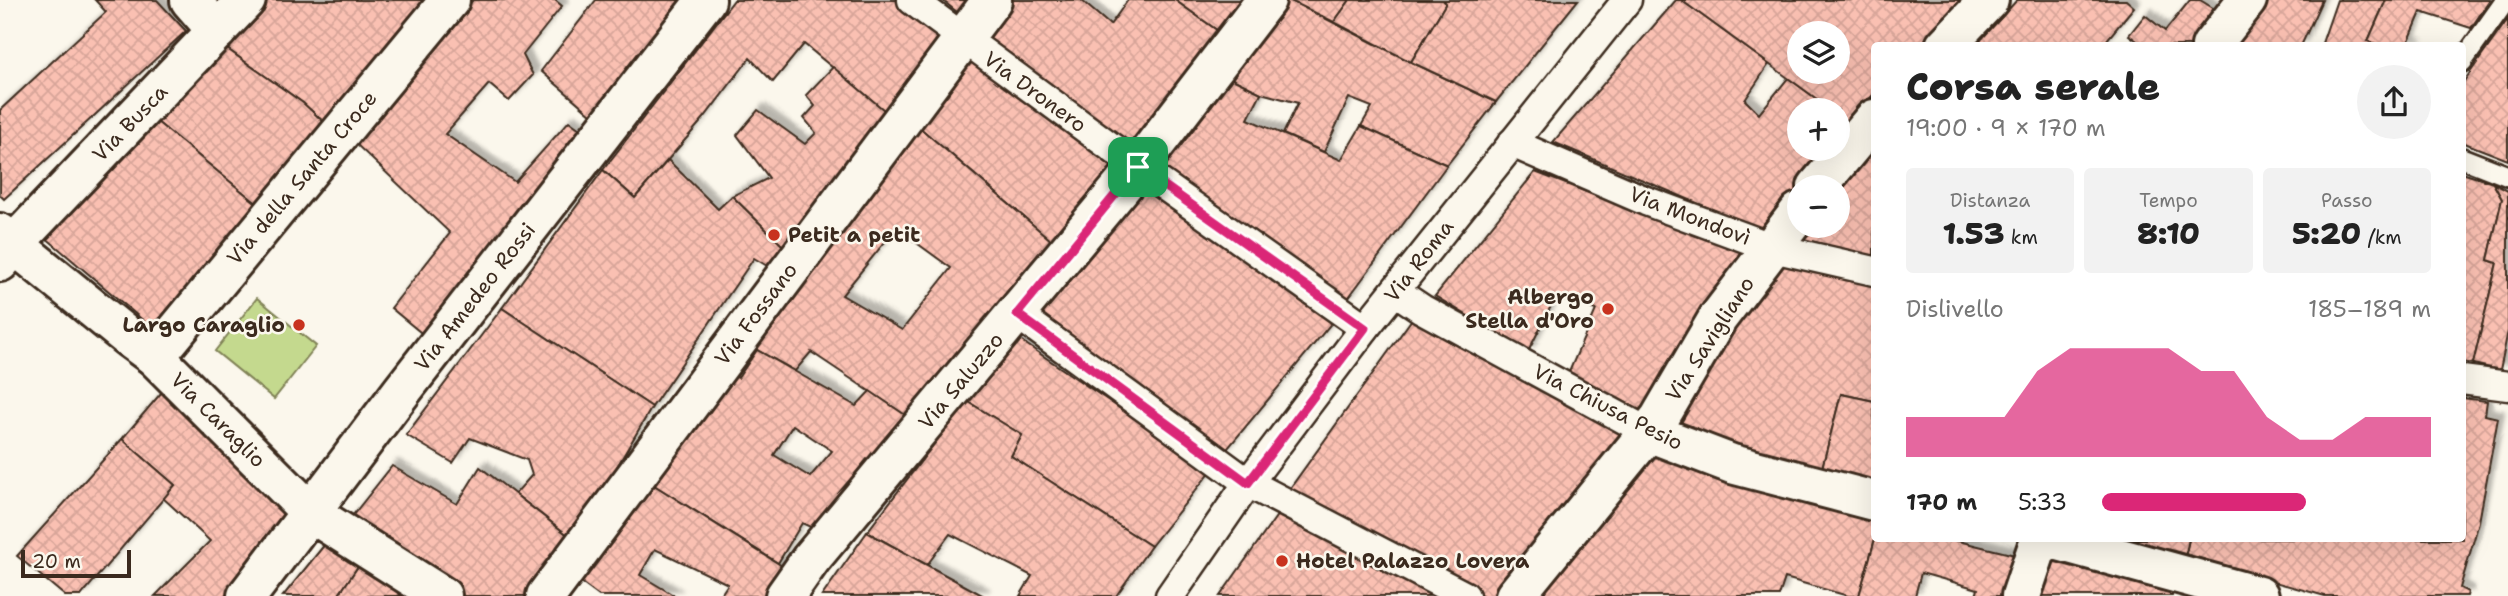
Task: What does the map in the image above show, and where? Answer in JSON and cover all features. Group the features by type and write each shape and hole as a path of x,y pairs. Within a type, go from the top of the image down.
{"street":[{"path":"190,0 217,32"},
{"name":"Via Busca","path":"5,247 246,0"},
{"name":"Via della Santa Croce","path":"156,357 450,0"},
{"name":"Via Amedeo Rossi","path":"247,596 402,391 706,0"},
{"name":"Via Dronero","path":"912,0 1138,167 1365,328"},
{"name":"Via Fossano","path":"546,596 992,0"},
{"name":"Via Saluzzo","path":"785,596 811,559 1138,167 1266,0"},
{"name":"Via Roma","path":"1170,596 1248,483 1365,328 1626,0"},
{"path":"1949,42 1989,0"},
{"path":"2214,42 2247,0"},
{"path":"1827,175 1871,123"},
{"name":"Via Mondovì","path":"1512,143 1646,201 1773,248 1871,270"},
{"name":"Via Savigliano","path":"1515,596 1658,419 1718,318 1787,229"},
{"name":"Via Caraglio","path":"5,247 156,357 311,513 442,596"},
{"name":"Via Chiusa Pesio","path":"1395,291 1422,309 1648,432 1732,464 1871,500"},
{"path":"1017,314 1248,483 1465,596"},
{"path":"2466,381 2508,386"},
{"path":"2021,596 2039,542"},
{"path":"2062,542 2259,596"}],"lane":[{"path":"2466,56 2507,0"},
{"path":"2466,160 2508,176"}],"green space":[{"path":"257,298 316,346 274,399 215,351"}],"building":[{"path":"95,0 157,0 186,31 4,199 0,195 0,110 106,12"},
{"path":"264,0 431,0 326,124 303,103 223,46"},
{"path":"473,0 555,0 562,6 523,55 533,75 509,101 489,84 445,134 515,182 569,121 591,137 431,341 391,308 450,233 357,145"},
{"path":"596,0 695,0 599,121 541,71"},
{"path":"734,0 898,0 951,39 891,116 804,44 773,82 750,58 704,118 635,198 603,170"},
{"path":"942,0 974,0 962,16"},
{"path":"1007,0 1081,0 1110,25 1128,0 1175,0 1224,35 1135,150 979,33"},
{"path":"1175,0 1248,0 1224,35"},
{"path":"1279,0 1289,0 1496,102 1447,165 1361,126 1372,107 1349,98 1324,152 1283,134 1298,103 1261,93 1226,76"},
{"path":"1289,0 1350,0 1334,22"},
{"path":"1350,0 1443,0 1446,3 1411,62 1334,22"},
{"path":"1443,0 1578,0 1496,102 1411,62 1446,3"},
{"path":"1676,0 1681,0 1769,64 1745,100 1759,114 1787,79 1787,84 1796,84 1816,98 1787,98 1787,161 1819,161 1809,175 1787,175 1787,206 1768,233 1553,142"},
{"path":"1681,0 1964,0 1925,42 1871,42 1871,97 1850,119 1850,98 1816,98 1796,84 1850,84 1850,21 1787,21 1787,77"},
{"path":"2017,0 2126,0 2134,7 2105,42 1979,42"},
{"path":"2190,0 2200,0 2221,13 2197,42 2139,42 2129,35 2145,15 2165,31"},
{"path":"2262,0 2322,0 2303,42 2228,42"},
{"path":"2337,0 2386,0 2368,41 2370,42 2322,42"},
{"path":"2386,0 2490,0 2471,28 2421,12 2408,42 2368,41"},
{"path":"2508,19 2508,160 2466,144 2466,78"},
{"path":"223,46 303,103 326,124 260,206 157,122"},
{"path":"966,58 1122,170 1060,248 919,127"},
{"path":"833,67 891,116 787,250 732,196 769,178 737,135 758,110 805,144 816,133 804,118 815,106 806,95"},
{"path":"1226,76 1261,93 1248,119 1341,160 1361,126 1447,165 1346,301 1153,169"},
{"path":"157,122 260,206 152,328 45,237"},
{"path":"919,127 1060,248 911,419 811,352 795,371 757,350 743,346","holes":["896,228 951,268 902,330 842,295"]},
{"path":"1871,145 1871,256 1798,238 1850,238 1850,175 1847,175"},
{"path":"668,160 718,209 732,196 787,250 772,269 754,258 652,407 502,308 603,170 635,198"},
{"path":"1535,172 1741,252 1649,417 1569,372 1596,310 1555,298 1528,352 1435,296"},
{"path":"2466,174 2493,183 2502,199 2488,260 2497,263 2473,364 2466,363"},
{"path":"2493,183 2508,191 2508,331 2500,370 2473,364 2497,263 2488,260 2502,199"},
{"path":"1142,185 1334,320 1224,453 1035,314"},
{"path":"1777,263 1871,282 1871,400 1841,394 1820,476 1669,425"},
{"path":"502,308 652,407 574,540 515,494 532,475 527,460 470,438 453,463 406,435"},
{"path":"1412,319 1629,432 1500,596 1483,596 1286,494"},
{"path":"1017,338 1211,471 1151,546 1011,456 1022,435 967,401"},
{"path":"757,350 856,406 870,391 911,419 821,532 802,523 778,563 646,480 727,372 738,378","holes":["793,425 832,451 810,477 774,455"]},
{"path":"167,386 301,514 238,596 155,596 210,541 163,498 175,485 122,439"},
{"path":"1841,394 1871,400 1871,487 1820,476"},
{"path":"2466,398 2487,401 2485,415 2498,418 2479,522 2460,588 2468,592 2467,596 2325,596 2185,557 2188,542 2466,542"},
{"path":"967,401 1022,435 1011,456 1151,546 1116,596 1020,596 1032,576 950,534 927,565 867,532"},
{"path":"122,439 175,485 81,596 65,596 17,556"},
{"path":"1648,446 1783,496 1871,519 1871,542 1874,542 1859,596 1848,596 1785,578 1779,596 1532,596"},
{"path":"392,466 457,504 480,467 574,540 533,596 462,596 349,520"},
{"path":"646,480 790,571 772,596 720,596 728,584 655,549 640,575 675,596 599,596 576,579"},
{"path":"1278,514 1440,596 1220,596"},
{"path":"867,532 927,565 984,596 822,596"},
{"path":"330,538 361,562 338,596 283,596"},
{"path":"1874,542 1962,542 2023,557 2010,596 1976,596 1978,589 1921,573 1915,596 1859,596"},
{"path":"2132,542 2188,542 2185,557"},
{"path":"2046,557 2173,591 2172,596 2033,596"},
{"path":"361,562 420,596 338,596"}],"place":[{"name":"Petit a petit","path":"774,235"},
{"name":"Albergo Stella d'Oro","path":"1608,309"},
{"name":"Largo Caraglio","path":"299,325"},
{"name":"Hotel Palazzo Lovera","path":"1282,561"}],"route":[{"path":"1138,167 1365,328 1248,483 1017,314 1138,167"}]}
